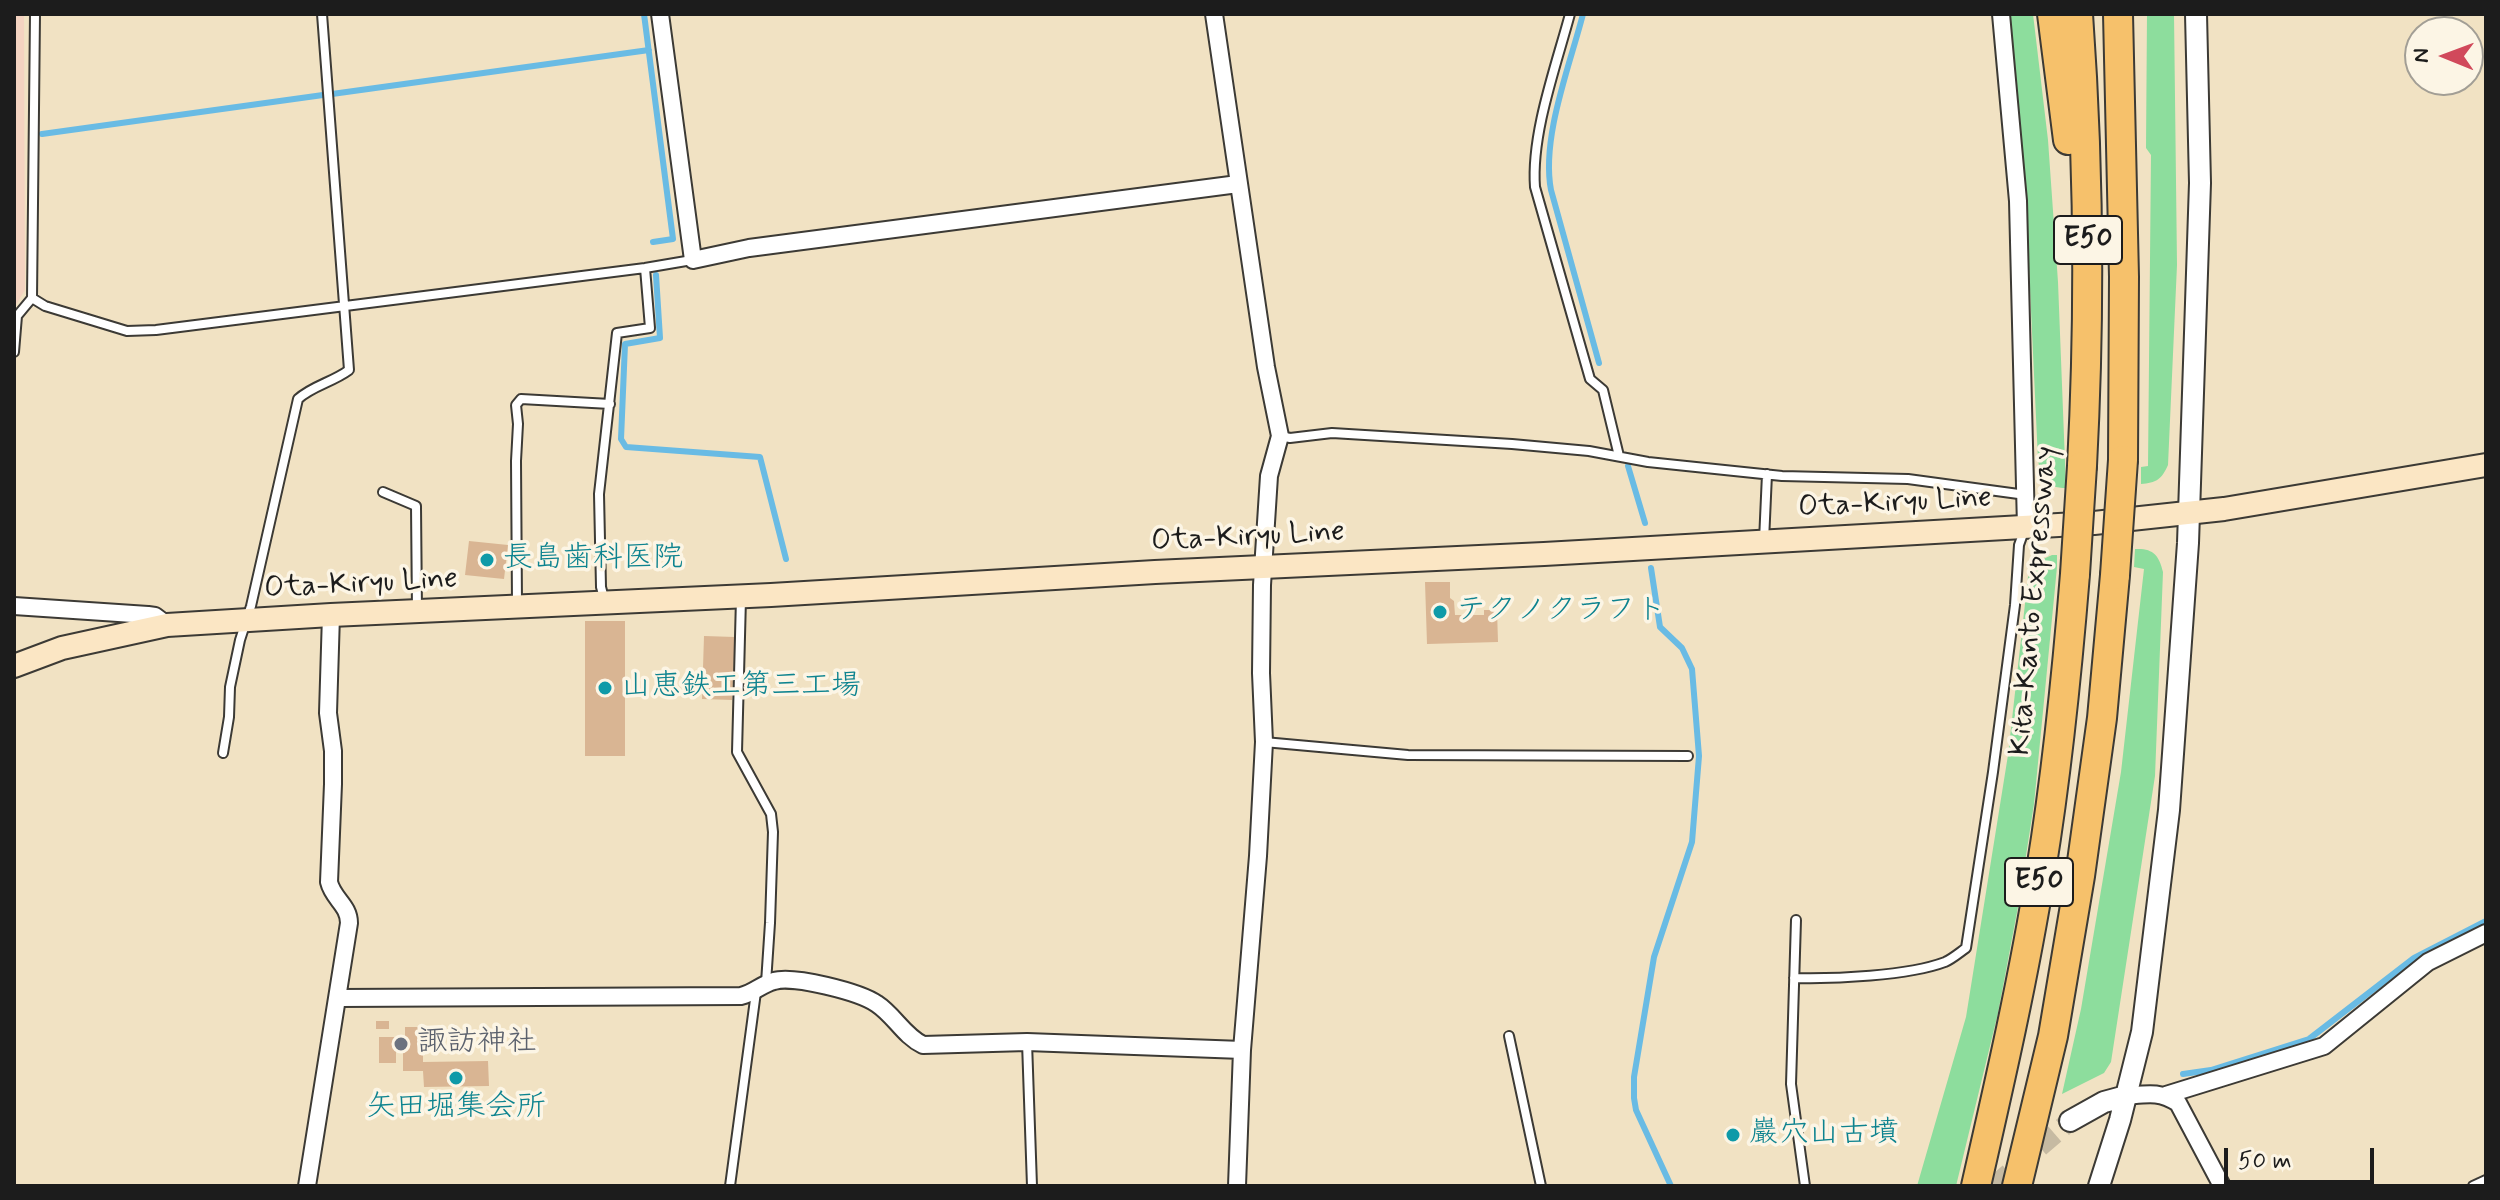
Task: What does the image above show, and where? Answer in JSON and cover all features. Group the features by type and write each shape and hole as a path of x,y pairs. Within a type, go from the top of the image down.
{"highway":[{"path":"2052,14 2067,121 2074,274 2086,396"},
{"name":"Kita-Kanto Expressway","path":"1976,1186 2012,1028 2041,871 2063,713 2082,466 2089,270 2086,124 2078,14"},
{"name":"E50","path":"2017,1186 2053,1036 2080,876 2102,718 2115,575 2123,460 2124,277 2118,14"}],"main road":[{"name":"Ota-Kiryu Line","path":"14,666 62,648 167,625 2026,527 2188,514 2486,465"}],"street":[{"path":"660,14 693,260 749,248 1238,184"},
{"path":"1214,14 1266,367 1280,436 1269,476 1261,673 1264,742 1242,1050 1237,1186"},
{"path":"2001,14 2018,201 2026,527"},
{"path":"2099,1186 2142,1032 2169,810 2188,514 2200,183 2196,14"},
{"path":"14,606 148,615 167,625"},
{"path":"307,1186 349,923 345,906 333,894 329,882 333,784 328,713 331,615"},
{"path":"2070,1121 2104,1102 2126,1096 2166,1095 2324,1046 2428,962 2486,933"},
{"path":"339,998 726,996 786,979 853,993 878,1004 914,1041 923,1045 1027,1042 1242,1050"},
{"path":"2166,1095 2183,1108 2222,1186"}],"lane":[{"path":"14,352 17,316 32,298 35,14"},
{"path":"223,753 230,687 298,399 349,370 322,14"},
{"path":"1570,14 1542,120 1535,156 1535,187 1590,379 1603,390 1619,456"},
{"path":"32,298 45,306 127,331 156,330 693,260"},
{"path":"605,603 601,587 599,494 603,448 617,333 650,328 645,268"},
{"path":"516,607 516,405 521,399 610,404"},
{"path":"1280,436 1290,438 1332,433 1512,444 1767,474 1908,479 2026,495"},
{"path":"1764,542 1767,474"},
{"path":"383,492 416,506 417,612"},
{"path":"1794,978 1827,979 1904,970 1945,962 1966,948 1993,774 2015,605 2019,545 2026,527"},
{"path":"730,1186 770,923 773,832 771,814 737,752 741,596"},
{"path":"1264,742 1408,755 1688,756"},
{"path":"1796,920 1791,1084 1805,1186"},
{"path":"1509,1036 1541,1186"},
{"path":"1027,1042 1032,1186"},
{"path":"2473,1186 2486,1180"}],"shaded area":[{"path":"14,14 24,14 25,290 14,308"}],"green space":[{"path":"2008,14 2033,14 2048,140 2058,282 2066,488 2046,481 2038,460 2025,182"},
{"path":"2147,14 2174,14 2177,265 2168,465 2158,479 2141,484 2141,467 2148,466 2151,155 2146,148"},
{"path":"2135,549 2154,554 2163,572 2155,776 2111,1062 2104,1073 2062,1094 2081,1009 2121,772 2144,569 2134,567"},
{"path":"2057,555 2057,567 2034,804 1998,1013 1956,1186 1917,1186 1966,1017 2008,755 2028,577 2041,560"}],"building":[{"name":"長島歯科医院","path":"469,541 508,545 504,579 465,575"},
{"name":"テクノクラフト","path":"1425,582 1450,582 1455,615 1484,615 1484,610 1497,610 1498,642 1427,644"},
{"name":"山恵鉄工第三工場","path":"585,621 625,621 625,756 585,756"},
{"path":"704,636 735,637 732,700 702,699"},
{"path":"376,1021 389,1021 389,1029 376,1029"},
{"path":"405,1027 423,1027 423,1062 488,1061 489,1086 424,1087 423,1071 403,1071 403,1050 396,1050 396,1063 379,1063 379,1037 405,1037"}],"waterway":[{"path":"644,14 673,239 653,242"},
{"path":"1583,14 1558,102 1549,170 1551,190 1599,363"},
{"path":"332,94 649,50"},
{"path":"42,134 323,95"},
{"path":"656,275 660,338 625,344 621,439 626,447 760,457 786,559"},
{"path":"1628,466 1645,523"},
{"path":"1651,568 1660,627 1682,648 1692,669 1699,756 1692,842 1654,957 1634,1077 1636,1110 1671,1186"},
{"path":"2183,1074 2211,1070 2309,1039 2414,958 2486,921"}],"tunnel":[{"path":"1994,1186 2070,1121"}],"place":[{"name":"長島歯科医院","path":"487,560"},
{"name":"テクノクラフト","path":"1440,612"},
{"name":"山恵鉄工第三工場","path":"605,688"},
{"name":"諏訪神社","path":"401,1044"},
{"name":"矢田堀集会所","path":"456,1078"},
{"name":"巖穴山古墳","path":"1733,1135"}]}
